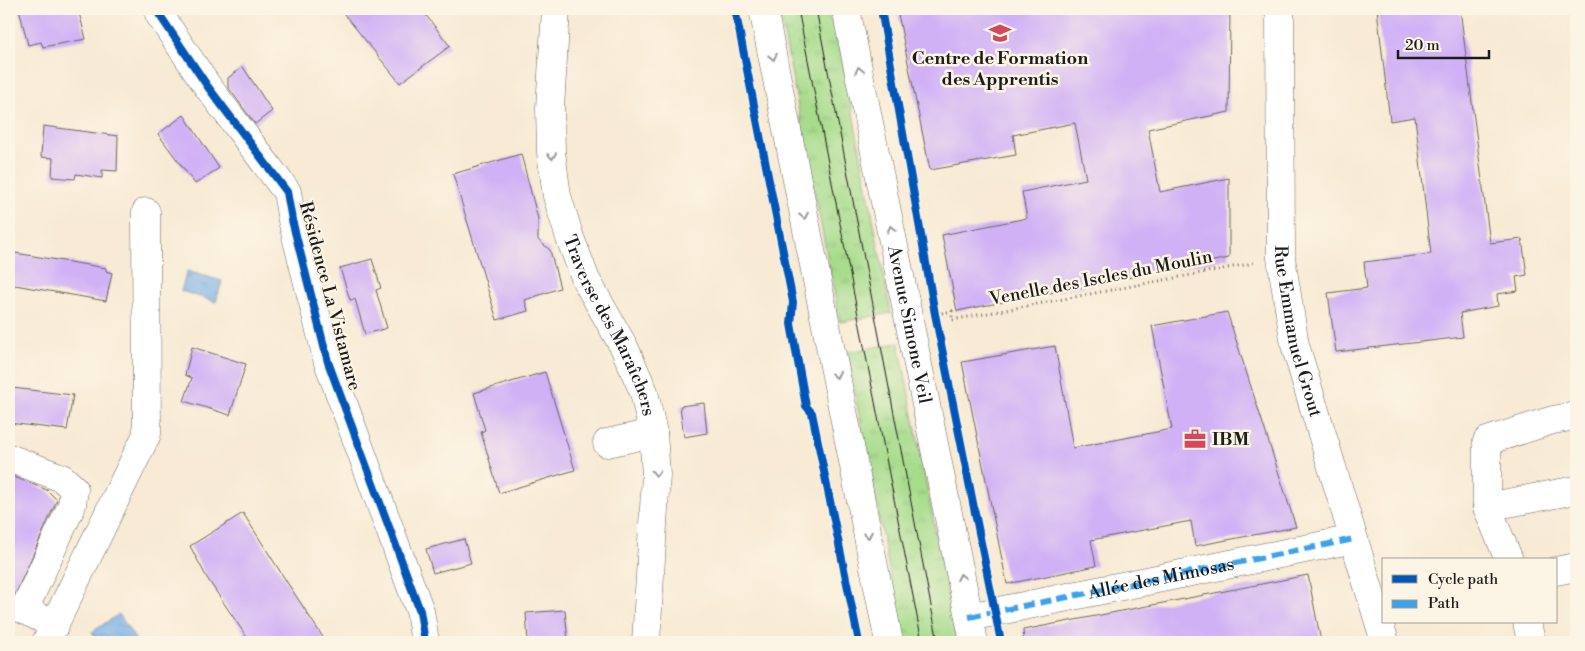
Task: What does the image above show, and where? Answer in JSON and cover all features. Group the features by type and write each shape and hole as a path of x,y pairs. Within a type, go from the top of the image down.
{"street":[{"name":"Traverse des Maraîchers","path":"556,9 550,108 551,152 557,196 586,280 624,348 644,392 653,432 656,475 646,642"},
{"path":"763,9 889,642"},
{"name":"Avenue Simone Veil","path":"846,9 971,630"},
{"name":"Rue Emmanuel Grout","path":"1280,9 1281,258 1295,345 1385,642"},
{"name":"Résidence La Vistamare","path":"159,14 208,88 287,192 292,220 328,362 420,611 425,642"},
{"path":"9,458 62,478 74,489 72,505 24,610 51,634 147,434 146,212"},
{"path":"1508,558 1487,507 1487,441 1552,420 1576,416"},
{"path":"607,443 653,432"},
{"path":"1487,507 1576,490"},
{"name":"Allée des Mimosas","path":"971,630 1354,539"},
{"path":"1558,571 1576,567"},
{"path":"1526,624 1531,642"}],"green space":[{"path":"779,9 833,9 891,313 840,322"},
{"path":"899,343 957,642 903,642 847,352"}],"water":[{"path":"187,271 222,281 216,302 181,291"},
{"path":"119,614 137,642 99,642 92,632"}],"building":[{"path":"19,9 78,9 86,39 43,47 41,42 28,45"},
{"path":"340,9 421,9 450,46 400,83"},
{"path":"897,9 1230,9 1229,112 1148,129 1160,192 1229,178 1229,258 957,311 942,235 1027,218 1022,192 1086,179 1075,123 1013,135 1016,155 930,170"},
{"path":"1377,9 1460,9 1490,243 1522,239 1527,275 1516,277 1518,291 1497,294 1498,306 1460,313 1463,337 1336,352 1328,293 1367,288 1364,262 1431,254 1415,117 1390,121"},
{"path":"243,67 272,111 255,124 228,87 228,78"},
{"path":"184,115 219,168 195,184 158,134"},
{"path":"43,126 118,136 117,171 102,170 102,178 76,174 75,179 52,177 53,158 41,157"},
{"path":"521,154 538,219 538,240 550,250 560,288 525,300 528,311 497,320 453,174"},
{"path":"9,252 106,268 106,271 112,273 106,301 9,284"},
{"path":"372,259 381,288 376,290 387,328 365,334 355,299 350,300 340,268"},
{"name":"IBM","path":"1227,312 1296,527 1195,546 1191,521 1091,540 1096,566 1007,584 962,362 1055,346 1073,448 1172,429 1152,326"},
{"path":"192,347 246,364 230,415 184,401 192,378 185,375"},
{"path":"545,372 575,470 499,493 481,432 485,430 474,393"},
{"path":"12,388 73,395 67,430 9,423"},
{"path":"704,403 707,433 684,437 680,406"},
{"path":"9,475 47,490 57,500 9,609"},
{"path":"243,513 326,642 250,642 207,578 190,546"},
{"path":"464,539 471,563 433,573 426,549"},
{"path":"1308,575 1321,642 1024,642 1023,630"},
{"path":"565,610 568,642 528,642 526,613"}],"tram line":[{"path":"798,9 922,642"},
{"path":"816,9 938,642"}],"marked path":[{"path":"969,617 1354,539"}],"cycle path":[{"path":"735,9 793,302 791,324 806,406 812,413 859,642"},
{"path":"881,9 935,314 1001,642"},
{"path":"159,14 208,87 287,192 292,220 328,362 420,611 425,642"}],"place":[{"name":"Centre de Formation des Apprentis","path":"1000,33"},
{"name":"IBM","path":"1195,439"}]}
